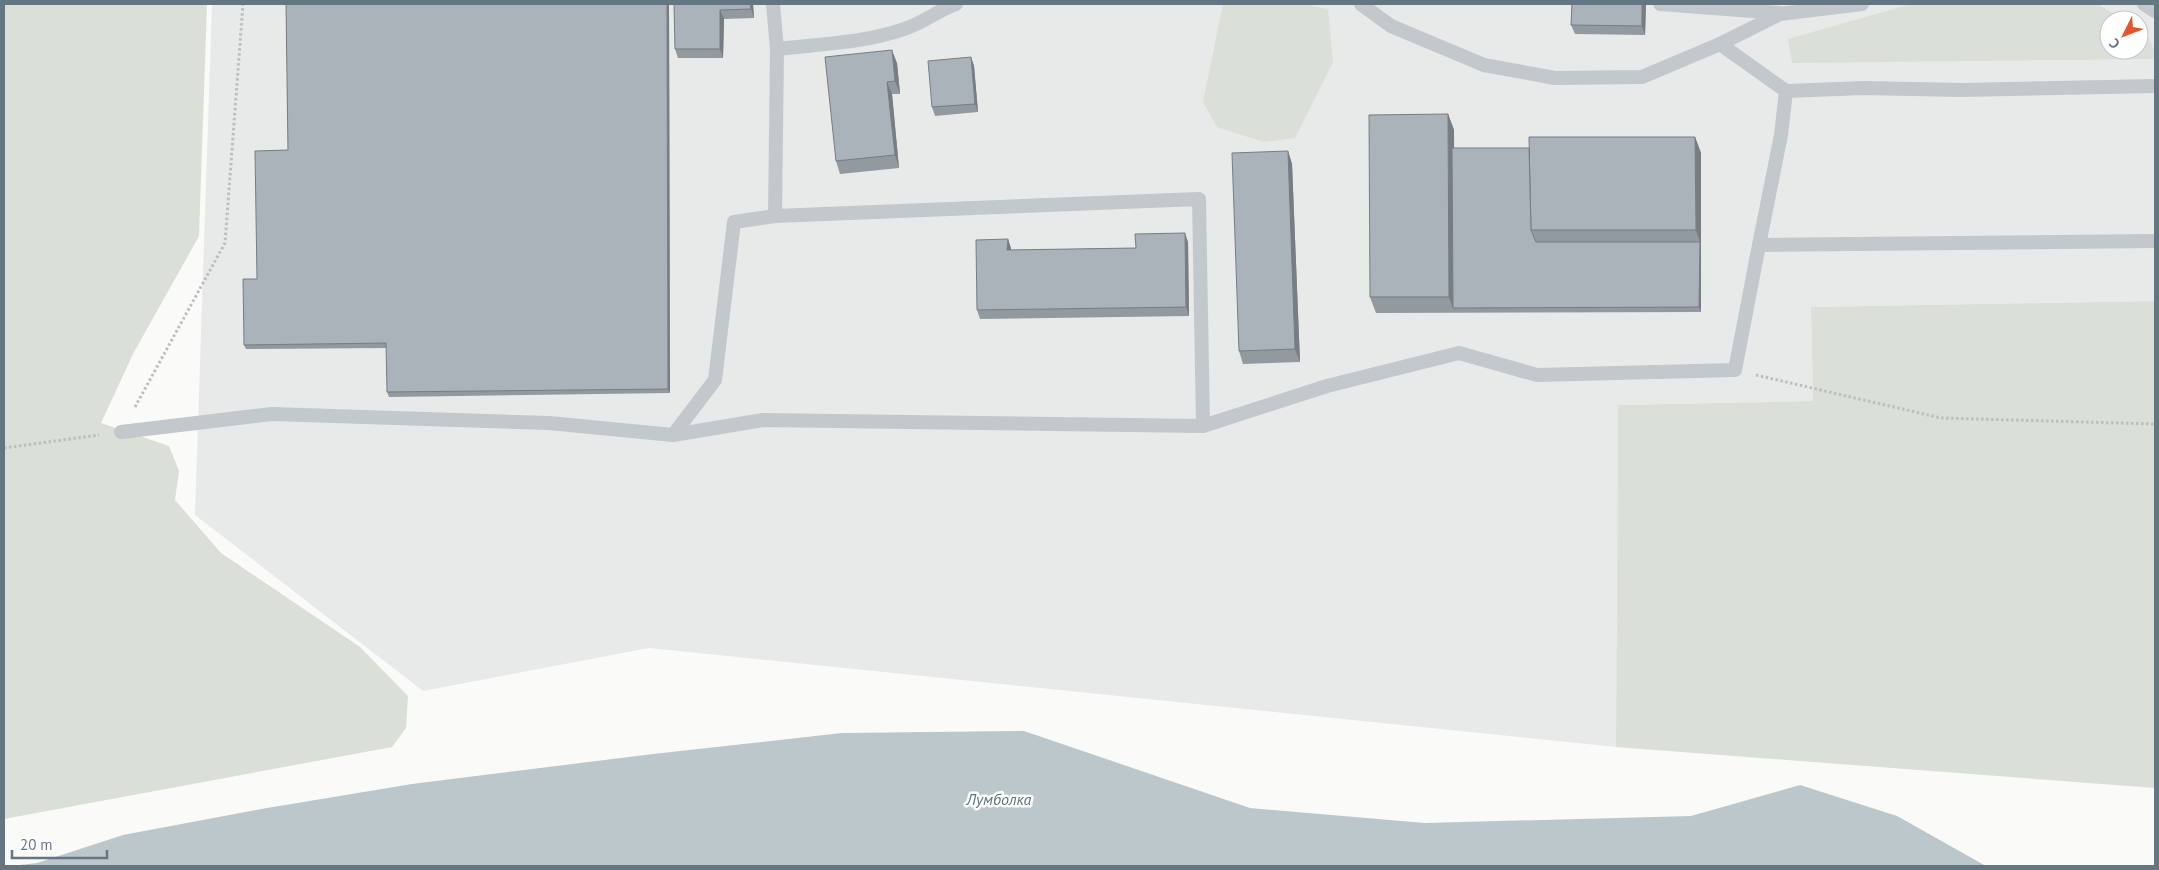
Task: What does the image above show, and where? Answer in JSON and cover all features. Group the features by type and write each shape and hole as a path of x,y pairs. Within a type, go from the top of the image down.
{"lane":[{"path":"773,4 777,49 775,216"},
{"path":"777,49 874,38 909,28 956,4"},
{"path":"1360,4 1391,26 1484,66 1555,78 1642,77 1720,44 1780,14"},
{"path":"1660,4 1780,14 1862,4"},
{"path":"2144,4 2155,11"},
{"path":"1720,44 1786,91 1864,88 1961,90 2155,86"},
{"path":"121,432 272,414 549,424 673,436 763,420 1203,426 1327,386 1459,353 1537,375 1735,370 1781,135 1786,91"},
{"path":"673,436 715,380 734,222 775,216 1199,200 1203,426"},
{"path":"1759,245 2155,241"}],"path":[{"path":"4,448 121,432 225,243 243,4"},
{"path":"1735,370 1941,418 2155,424"}],"shaded area":[{"path":"4,4 207,4 199,236 133,354 101,423 169,446 179,471 175,500 221,553 360,647 408,696 406,728 392,747 4,819"},
{"path":"212,4 2155,4 2155,301 1811,307 1813,401 1618,405 1616,747 649,648 423,691 195,515"},
{"path":"1223,4 1303,4 1328,9 1333,62 1295,138 1264,142 1217,127 1203,102"},
{"path":"1911,4 2097,4 2107,10 2099,10 2099,60 1792,63 1788,39"},
{"path":"2149,39 2154,51 2155,59 2149,59"},
{"path":"2155,301 2155,788 1616,747 1618,405 1813,401 1811,307"}],"water":[{"name":"Лумболка","path":"1024,731 1250,808 1425,823 1691,816 1800,785 1897,816 1986,866 11,866 37,863 123,835 267,808 412,784 842,733"}],"building":[{"path":"286,4 667,4 668,389 387,392 386,343 244,345 243,279 257,279 255,151 288,150"},
{"path":"674,4 750,4 751,9 720,10 720,49 675,49"},
{"path":"1572,4 1642,4 1642,26 1571,25"},
{"path":"892,50 895,81 887,82 895,155 836,161 825,57"},
{"path":"971,57 975,104 932,107 928,61"},
{"path":"1448,114 1449,297 1370,297 1369,115"},
{"path":"1529,137 1695,137 1696,230 1531,230"},
{"path":"1452,148 1529,148 1531,230 1536,242 1700,242 1699,307 1453,308"},
{"path":"1288,151 1295,349 1239,351 1232,153"},
{"path":"1185,233 1186,307 977,310 976,240 1008,239 1007,250 1136,248 1135,234"}]}
